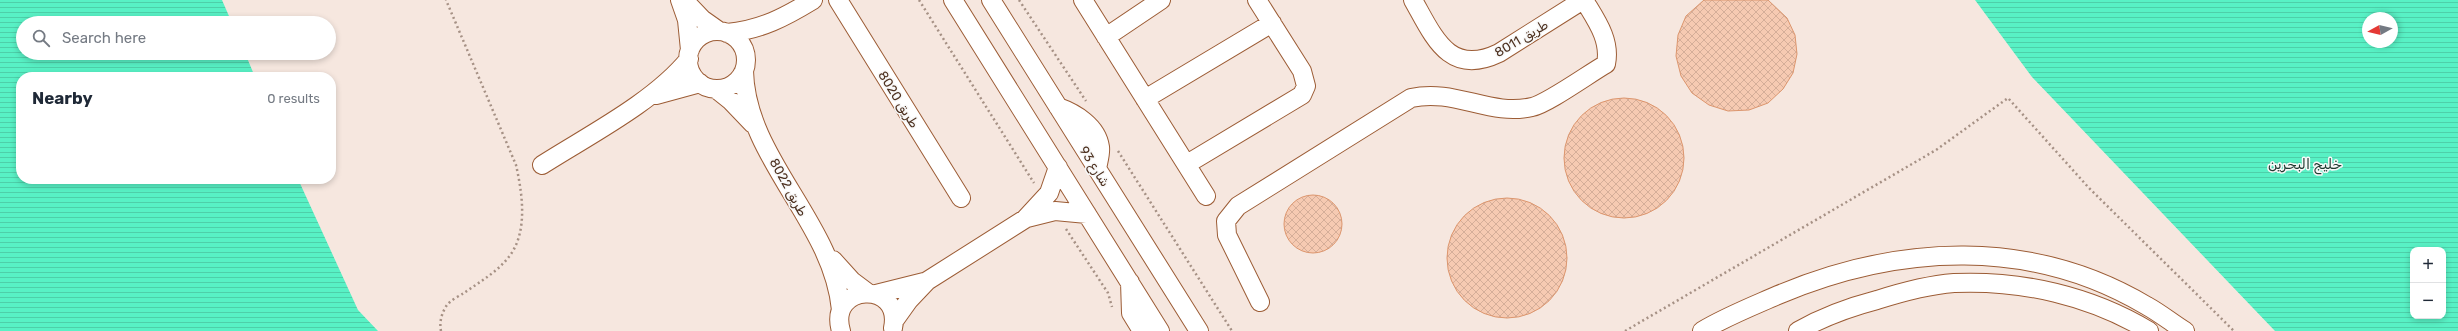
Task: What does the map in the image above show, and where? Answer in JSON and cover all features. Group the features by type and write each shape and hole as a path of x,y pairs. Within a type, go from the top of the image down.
{"street":[{"path":"680,0 687,20 690,68 708,86"},
{"path":"684,0 702,19 740,43 745,64"},
{"path":"542,165 646,98 674,76 701,36 723,32 747,31 778,21 813,0"},
{"name":"طريق 8020","path":"838,0 961,198"},
{"path":"953,0 1160,331"},
{"name":"شارع 93","path":"991,0 1199,331"},
{"path":"1083,0 1206,196"},
{"path":"1106,37 1161,0"},
{"path":"1187,164 1302,95 1306,86 1302,71 1258,0"},
{"name":"طريق 8011","path":"1413,0 1438,43 1448,53 1460,59 1473,61 1487,59 1499,53 1584,0"},
{"path":"1260,302 1227,235 1226,221 1238,206 1412,98 1438,95 1505,110 1534,107 1606,64 1608,52 1602,31 1584,0"},
{"path":"646,98 708,86 733,84 745,64 778,21"},
{"path":"1146,99 1272,23"},
{"name":"طريق 8022","path":"745,64 747,98 756,128"},
{"name":"طريق 8022","path":"708,86 731,100 756,128 823,247 836,280 838,323"},
{"path":"1050,206 1058,167"},
{"path":"893,326 909,300 927,281 1025,219 1050,206 1086,214"},
{"name":"طريق 8022","path":"823,247 844,274 889,305 893,326"},
{"path":"1702,331 1812,281 1857,268 1912,257 1958,255 2009,258 2068,271 2102,284 2146,305 2184,331"},
{"path":"838,323 852,297 872,294 927,281"},
{"path":"1130,282 1131,313 1142,331"},
{"path":"1798,331 1815,321 1862,304 1912,290 1953,283 2026,287 2067,296 2100,307 2149,331"}],"path":[{"path":"441,331 442,315 448,304 497,270 512,253 520,233 522,211 521,188 516,165 446,0"},
{"path":"919,0 1050,206 1108,293 1114,311"},
{"path":"1019,0 1089,105"},
{"path":"1626,331 1936,150 2008,98 2089,188 2234,331"},
{"path":"1114,145 1232,331"}],"water":[{"path":"0,0 222,0 229,16 16,16 16,60 248,60 253,72 16,72 16,184 300,184 358,310 378,331 0,331"},
{"name":"خليج البحرين","path":"1975,0 2458,0 2458,331 2275,331 2032,77"}],"building":[{"path":"1704,0 1768,0 1787,18 1795,35 1797,54 1793,73 1783,89 1768,103 1749,110 1728,111 1709,105 1692,93 1681,76 1676,56 1678,35 1686,16"},
{"path":"1624,98 1647,102 1667,115 1680,135 1684,158 1680,181 1667,201 1647,214 1624,218 1601,214 1581,201 1568,181 1564,158 1568,135 1581,115 1601,102"},
{"path":"1313,195 1324,197 1337,208 1340,213 1342,224 1340,235 1329,248 1324,251 1313,253 1302,251 1289,240 1286,235 1284,224 1286,213 1297,200 1302,197"},
{"path":"1507,198 1530,202 1550,215 1563,235 1567,258 1563,281 1550,301 1530,314 1507,318 1484,314 1464,301 1451,281 1447,258 1451,235 1464,215 1484,202"}]}
